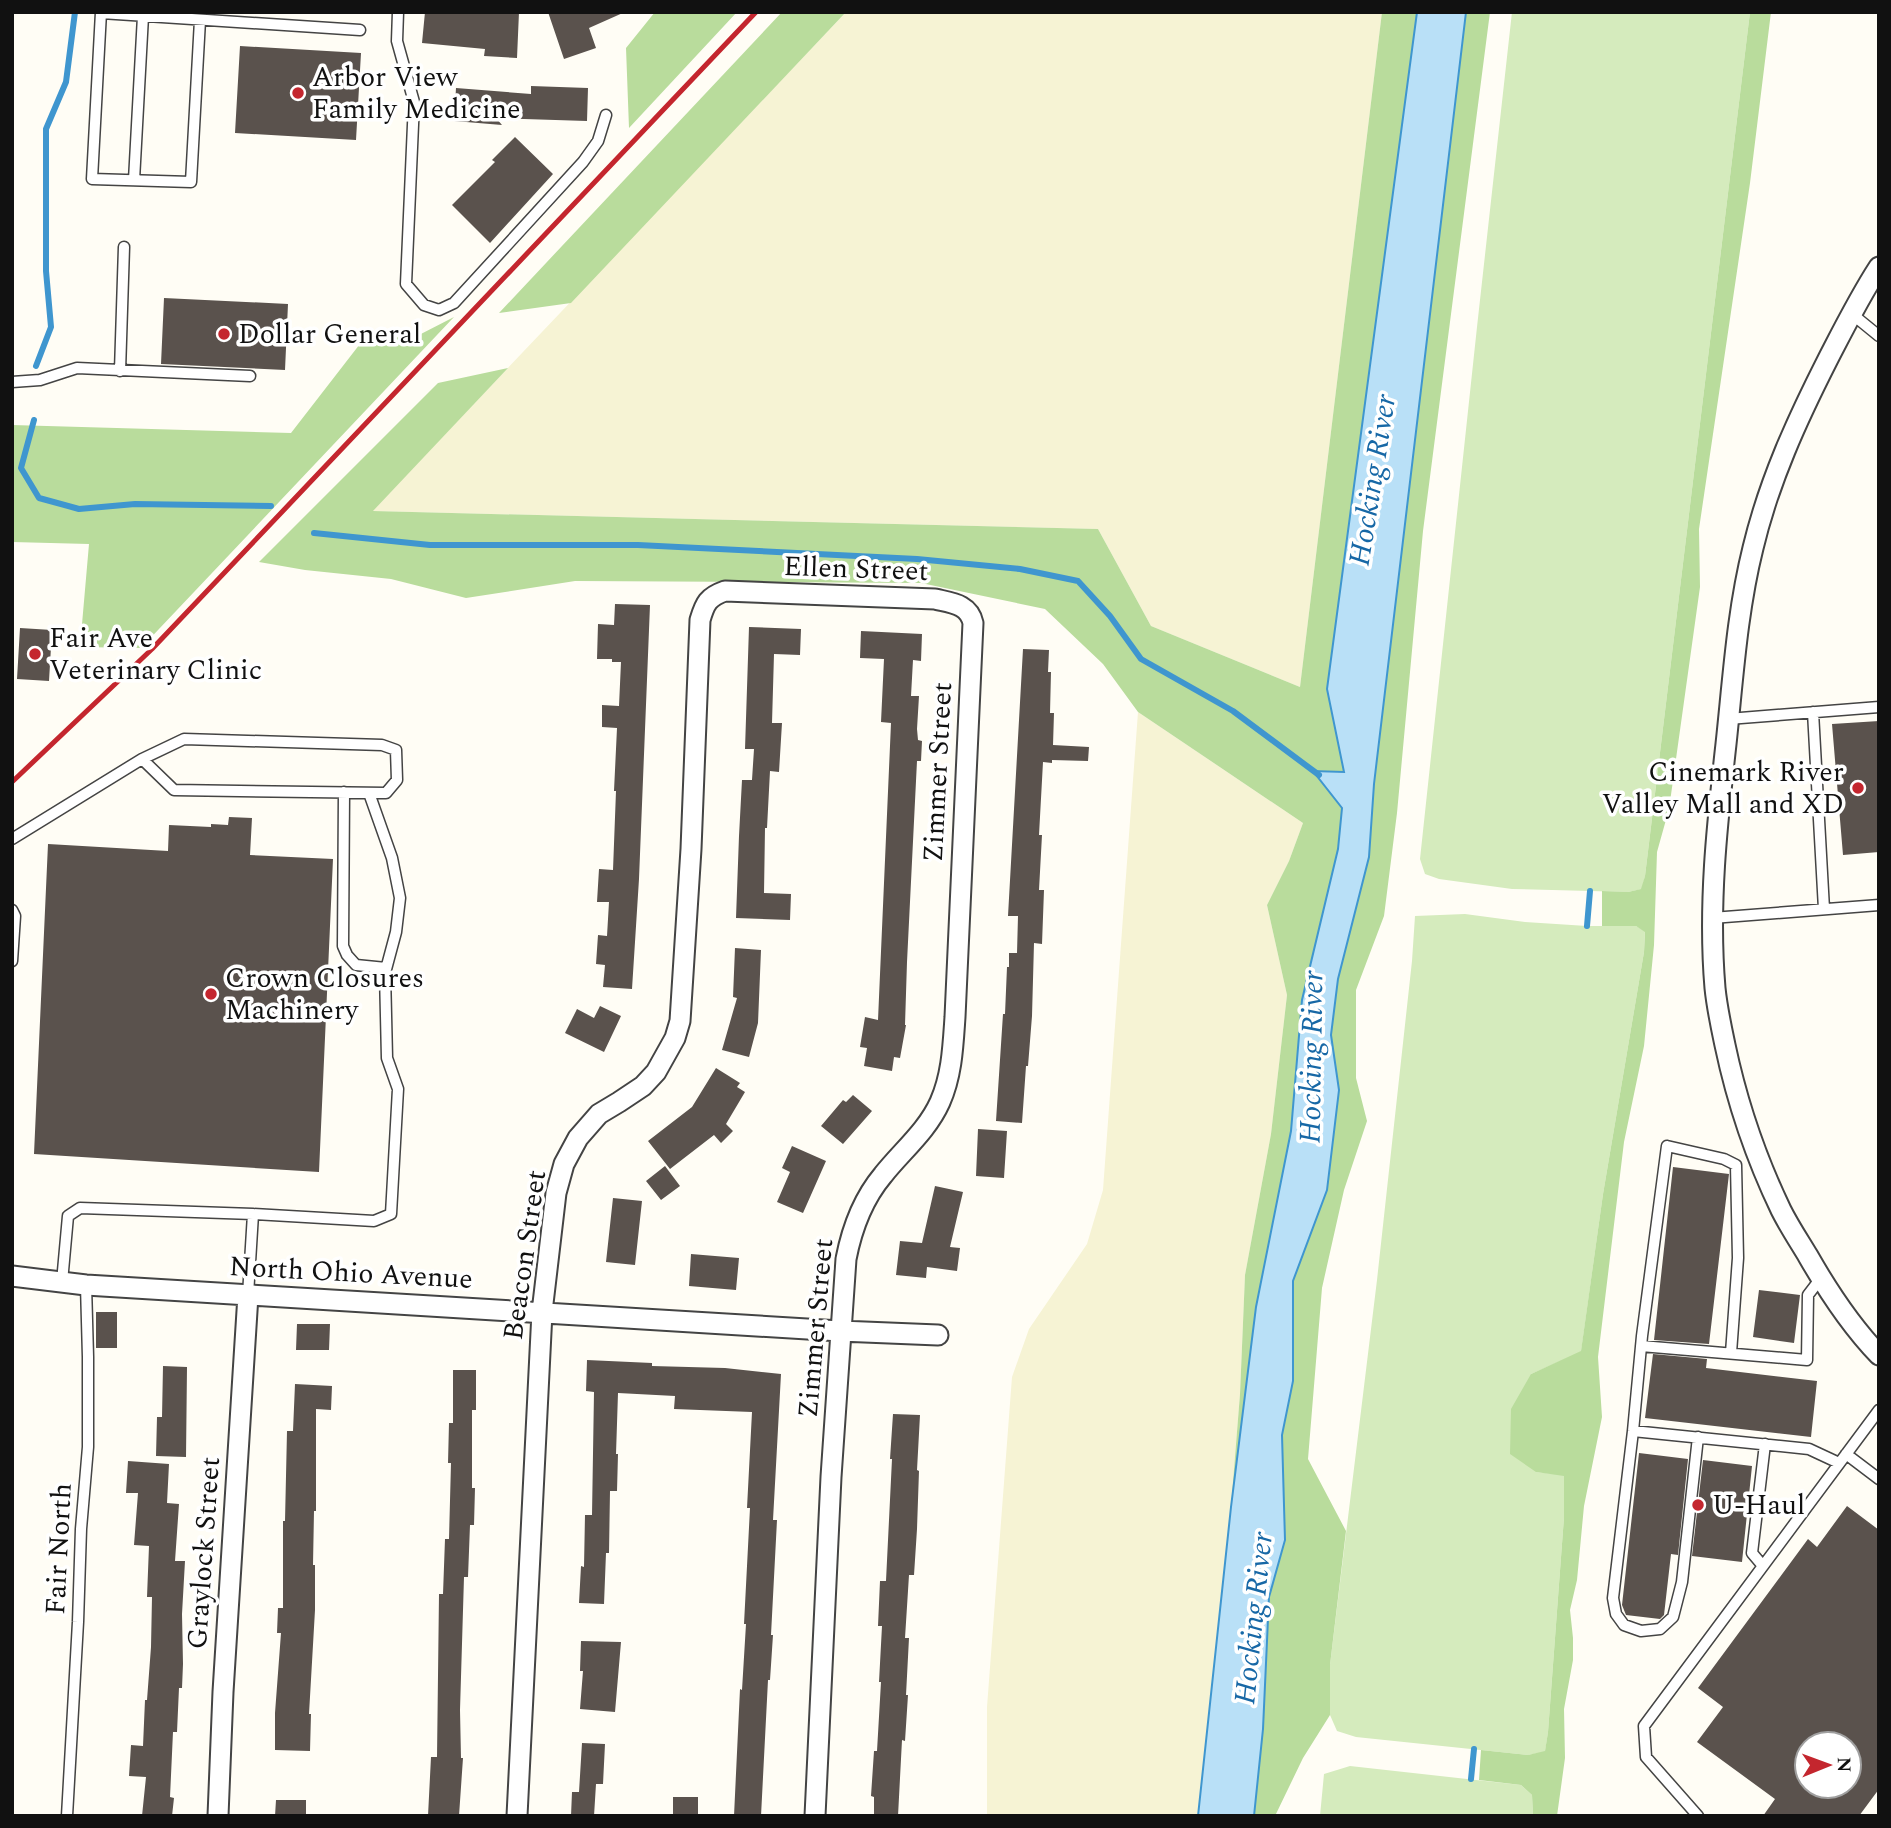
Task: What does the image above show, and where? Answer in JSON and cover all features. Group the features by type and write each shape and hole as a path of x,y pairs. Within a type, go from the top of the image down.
{"street":[{"path":"1879,267 1793,429 1769,489 1753,548 1742,605 1728,719 1715,845 1712,918 1718,1012 1733,1084 1758,1155 1782,1212 1821,1278 1852,1324 1879,1355"},
{"name":"Ellen Street","path":"725,591 935,599 965,607 974,623"},
{"name":"Beacon Street","path":"517,1816 542,1312 556,1193 564,1164 578,1138 600,1114 643,1086 656,1072 675,1038 680,1021 691,849 700,620 704,606 713,596 725,591"},
{"name":"Zimmer Street","path":"815,1816 831,1477 846,1259 859,1212 883,1175 926,1126 939,1104 948,1077 955,1017 974,623"},
{"name":"North Ohio Avenue","path":"12,1276 86,1285 938,1335"},
{"name":"Graylock Street","path":"218,1816 248,1295"}],"lane":[{"path":"397,12 397,41 414,102 406,285 424,305 439,310 454,303 583,162 598,141 606,115"},
{"path":"200,20 191,182 92,178 101,13 360,30"},
{"path":"134,180 143,16"},
{"path":"120,371 124,247"},
{"path":"1852,314 1879,336"},
{"path":"12,382 40,380 77,368 250,376"},
{"path":"1728,719 1879,707"},
{"path":"1813,712 1824,909"},
{"path":"12,838 142,759 184,739 382,745 396,750 397,780 386,793 174,790 142,759"},
{"path":"344,792 343,946 347,956 356,965 386,968"},
{"path":"62,1282 68,1216 80,1208 374,1221 391,1214 398,1089 387,1058 386,968 396,932 400,898 392,858 369,793"},
{"path":"1712,918 1879,905"},
{"path":"12,910 15,916 12,961"},
{"path":"1698,1437 1682,1583 1673,1616 1660,1629 1641,1631 1624,1625 1616,1614 1613,1598 1667,1146 1711,1155 1736,1166"},
{"path":"1736,1166 1758,1155"},
{"path":"1731,1353 1738,1258 1736,1166"},
{"path":"248,1295 253,1214"},
{"path":"1641,1346 1807,1360 1808,1295 1821,1278"},
{"name":"Fair North","path":"67,1816 81,1529 88,1447 86,1285"},
{"path":"1698,1816 1646,1757 1644,1726 1879,1410"},
{"path":"1633,1431 1809,1449 1843,1458 1879,1479"},
{"path":"1763,1566 1752,1553 1765,1444"}],"shaded area":[{"path":"846,12 1382,12 1300,687 1151,626 1098,529 372,511"},
{"path":"1138,712 1303,823 1289,861 1267,905 1287,995 1271,1134 1245,1275 1240,1394 1231,1507 1198,1816 987,1816 987,1707 1012,1377 1029,1329 1087,1244 1103,1190"}],"green space":[{"path":"655,12 737,12 629,128 626,48"},
{"path":"782,12 846,12 571,303 499,313"},
{"path":"1382,12 1490,12 1423,531 1397,813 1384,916 1356,990 1356,1078 1367,1121 1344,1190 1322,1288 1308,1459 1346,1531 1330,1665 1330,1715 1303,1758 1275,1816 1198,1816 1231,1507 1240,1394 1245,1275 1271,1134 1287,995 1267,905 1289,861 1303,823 1138,712 1103,664 1045,609 921,583 575,581 466,598 391,579 259,562 438,383 508,368 373,511 1098,529 1151,626 1300,687"},
{"path":"1512,12 1750,12 1645,876 1642,889 1628,892 1512,889 1439,879 1425,874 1420,859"},
{"path":"1750,12 1771,12 1750,183 1699,529 1700,587 1669,809 1657,852 1654,945 1644,1046 1624,1142 1598,1357 1602,1417 1584,1506 1577,1580 1570,1610 1573,1660 1564,1709 1565,1758 1557,1816 1533,1816 1532,1795 1521,1785 1479,1780 1481,1750 1528,1755 1545,1751 1548,1732 1564,1517 1564,1476 1536,1472 1510,1454 1511,1409 1531,1374 1581,1351 1645,932 1636,926 1602,926 1602,891 1628,892 1641,889 1645,876"},
{"path":"454,317 141,648 80,647 89,544 12,542 12,425 291,433 363,340 417,336"},
{"path":"1465,914 1525,922 1636,926 1645,931 1644,952 1603,1194 1581,1352 1531,1374 1536,1472 1564,1475 1564,1517 1545,1752 1528,1755 1356,1737 1337,1731 1330,1715 1330,1665 1377,1280 1415,916"},
{"path":"1350,1766 1521,1785 1532,1795 1533,1816 1320,1816 1324,1774"}],"water":[{"name":"Hocking River","path":"1417,12 1466,12 1374,784 1369,857 1338,979 1331,1035 1339,1090 1327,1190 1293,1281 1293,1381 1282,1435 1285,1540 1269,1597 1263,1729 1254,1816 1198,1816 1231,1507 1256,1307 1291,1131 1302,1000 1338,849 1342,808 1313,771 1344,772 1327,689"}],"building":[{"path":"425,12 519,12 517,58 484,56 485,49 422,43"},
{"path":"548,12 625,12 589,28 596,48 564,59"},
{"name":"Arbor View Family Medicine","path":"240,46 361,53 356,140 235,133"},
{"path":"531,86 588,88 587,121 496,118 502,125 454,121 456,88 531,94"},
{"path":"515,137 553,174 490,243 452,205 495,162 492,160"},
{"name":"Dollar General","path":"164,298 288,304 285,370 161,364"},
{"path":"615,604 650,605 632,989 603,987 605,965 596,964 598,935 607,936 609,902 597,902 599,869 613,870 616,791 617,728 602,727 602,705 619,706 621,662 597,659 598,624 614,625"},
{"path":"749,627 801,629 800,655 774,654 772,723 782,723 779,772 770,771 765,828 764,893 791,894 790,920 736,918 742,780 752,780 754,749 745,749"},
{"name":"Fair Ave Veterinary Clinic","path":"20,628 52,630 49,681 17,679"},
{"path":"861,631 922,634 921,661 913,660 911,696 919,696 917,729 918,740 922,741 921,761 917,761 906,1025 900,1058 894,1057 892,1071 864,1066 867,1048 860,1047 865,1017 878,1020 891,723 881,722 884,659 860,658"},
{"path":"1023,649 1049,650 1050,713 1054,713 1053,745 1089,747 1088,761 1043,762 1039,835 1042,835 1039,890 1044,890 1042,944 1034,943 1032,1016 1022,1123 996,1121 1007,967 1009,953 1017,953 1018,916 1008,916"},
{"name":"Cinemark River Valley Mall and XD","path":"1879,721 1879,852 1843,855 1832,724"},
{"name":"Crown Closures Machinery","path":"229,817 252,818 250,855 333,859 319,1172 34,1154 48,844 168,851 169,825 228,825"},
{"path":"735,948 761,950 758,1023 749,1057 722,1050 737,998 733,997"},
{"path":"600,1006 621,1016 604,1052 565,1033 577,1009 594,1018"},
{"path":"716,1068 740,1083 737,1087 745,1092 726,1124 733,1131 721,1143 714,1135 670,1169 648,1141 692,1107"},
{"path":"853,1095 872,1111 843,1144 821,1126 843,1100 846,1102"},
{"path":"978,1129 1007,1131 1004,1178 976,1176"},
{"path":"792,1146 826,1161 803,1213 777,1202 790,1172 782,1168"},
{"path":"665,1166 680,1186 661,1200 646,1181"},
{"path":"1673,1167 1729,1174 1709,1344 1654,1340"},
{"path":"935,1186 963,1192 950,1247 960,1248 957,1271 927,1267 926,1278 896,1275 900,1241 922,1243"},
{"path":"613,1198 642,1201 635,1265 606,1262"},
{"path":"691,1254 739,1258 736,1290 689,1286"},
{"path":"1759,1290 1800,1295 1794,1343 1753,1337"},
{"path":"96,1312 117,1312 117,1348 96,1348"},
{"path":"297,1324 330,1324 329,1350 296,1350"},
{"path":"1653,1354 1707,1359 1706,1368 1817,1381 1811,1437 1645,1418"},
{"path":"587,1360 781,1374 773,1520 777,1520 773,1635 761,1816 734,1816 746,1624 750,1508 747,1508 752,1412 674,1409 675,1396 618,1393 617,1491 610,1491 609,1553 606,1553 604,1604 579,1603 581,1566 584,1567 585,1515 592,1515 594,1392 586,1391"},
{"path":"163,1366 187,1367 186,1457 156,1456 157,1417 162,1417"},
{"path":"453,1370 476,1370 476,1410 472,1410 474,1525 470,1525 468,1577 464,1577 460,1710 463,1758 459,1816 428,1816 431,1757 437,1757 439,1594 443,1594 445,1539 449,1539 451,1463 448,1463 449,1423 453,1423"},
{"path":"295,1384 332,1386 331,1410 316,1409 313,1565 315,1610 309,1714 310,1751 275,1750 281,1633 277,1633 278,1608 283,1608 287,1431 293,1431"},
{"path":"893,1414 920,1415 917,1529 914,1575 909,1575 905,1638 909,1638 908,1695 905,1741 902,1740 898,1816 874,1816 874,1797 871,1796 881,1682 882,1626 878,1626 880,1581 886,1581"},
{"path":"1639,1453 1688,1459 1678,1555 1671,1554 1664,1615 1660,1619 1626,1615 1622,1605"},
{"path":"1703,1460 1752,1466 1742,1562 1692,1556"},
{"path":"128,1461 169,1464 167,1503 179,1504 175,1561 185,1561 183,1664 177,1732 173,1732 170,1797 174,1798 172,1816 142,1816 146,1777 129,1776 131,1745 143,1746 152,1597 147,1597 149,1546 134,1545 138,1493 126,1493"},
{"path":"1847,1506 1879,1530 1879,1789 1859,1816 1763,1816 1775,1799 1697,1742 1723,1707 1698,1688 1808,1539 1817,1547"},
{"path":"581,1641 621,1642 615,1712 580,1709 583,1671 580,1671"},
{"path":"582,1743 605,1744 603,1784 596,1784 594,1816 571,1816 572,1792 579,1792"},
{"path":"673,1797 698,1797 698,1816 673,1816"},
{"path":"276,1800 306,1800 306,1816 275,1816"}],"waterway":[{"path":"36,366 51,327 46,271 46,129 66,82 75,12"},
{"path":"34,420 21,468 39,498 79,509 135,504 271,506"},
{"path":"314,533 430,545 638,545 917,559 1020,569 1078,581 1110,616 1141,659 1233,711 1319,775"},
{"path":"1587,926 1590,891"},
{"path":"1471,1779 1474,1749"}],"railway":[{"path":"12,782 152,649 756,12"}],"place":[{"name":"Arbor View Family Medicine","path":"298,93"},
{"name":"Dollar General","path":"224,334"},
{"name":"Fair Ave Veterinary Clinic","path":"35,654"},
{"name":"Cinemark River Valley Mall and XD","path":"1858,788"},
{"name":"Crown Closures Machinery","path":"211,994"},
{"name":"U-Haul","path":"1698,1505"}]}
